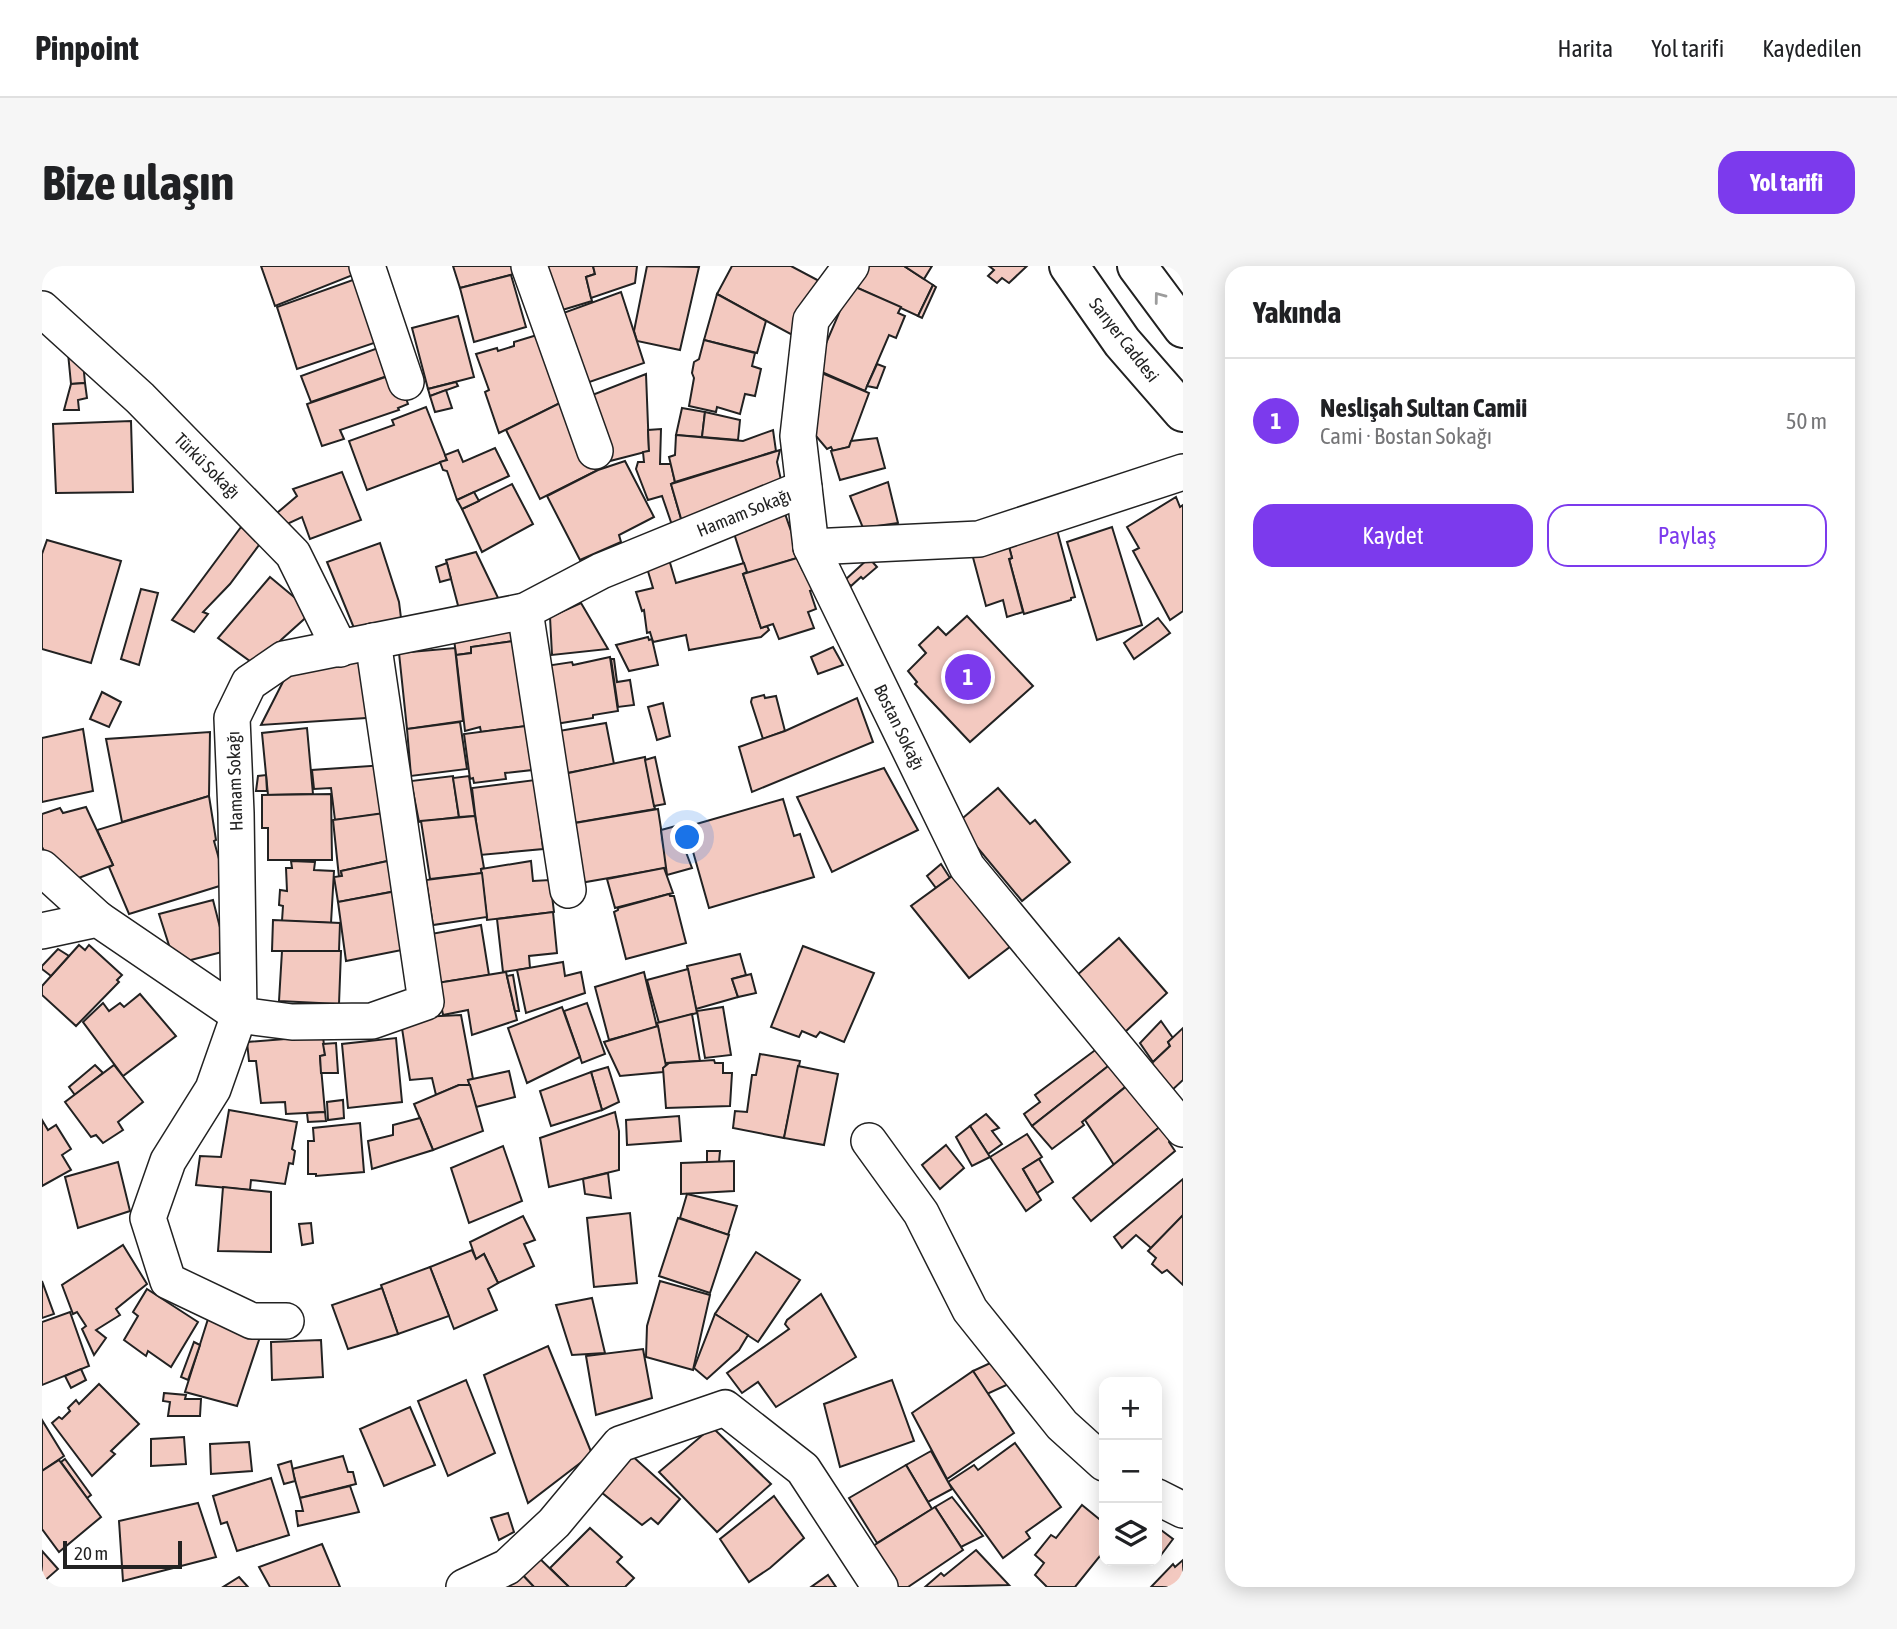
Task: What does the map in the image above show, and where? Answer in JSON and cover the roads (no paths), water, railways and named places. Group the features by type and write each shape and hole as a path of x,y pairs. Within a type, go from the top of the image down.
{"main road":[{"name":"Sarıyer Caddesi","path":"1069,266 1122,342 1183,412"},
{"path":"1137,266 1183,328"}],"street":[{"path":"367,266 406,382"},
{"path":"529,266 595,451"},
{"name":"Bostan Sokağı","path":"850,266 811,320 798,436 811,547 967,867 1183,1129"},
{"name":"Türkü Sokağı","path":"42,309 140,398 293,554 340,649"},
{"path":"811,547 979,539 1183,472"},
{"name":"Hamam Sokağı","path":"286,1321 252,1321 168,1281 148,1218 168,1161 213,1089 239,1015 232,718 249,683 284,659 524,611 601,571 804,488"},
{"path":"524,611 568,890"},
{"path":"42,868 98,919 239,1015 292,1022 372,1021 426,1002 373,641"},
{"path":"42,931 98,919"},
{"path":"869,1141 921,1213 970,1310 1062,1425 1099,1458"},
{"path":"464,1587 507,1567 554,1523 620,1444 725,1408 803,1469 880,1587"},
{"path":"1162,1500 1183,1510"}],"place":[{"name":"Neslişah Sultan Camii","path":"968,677"}]}
